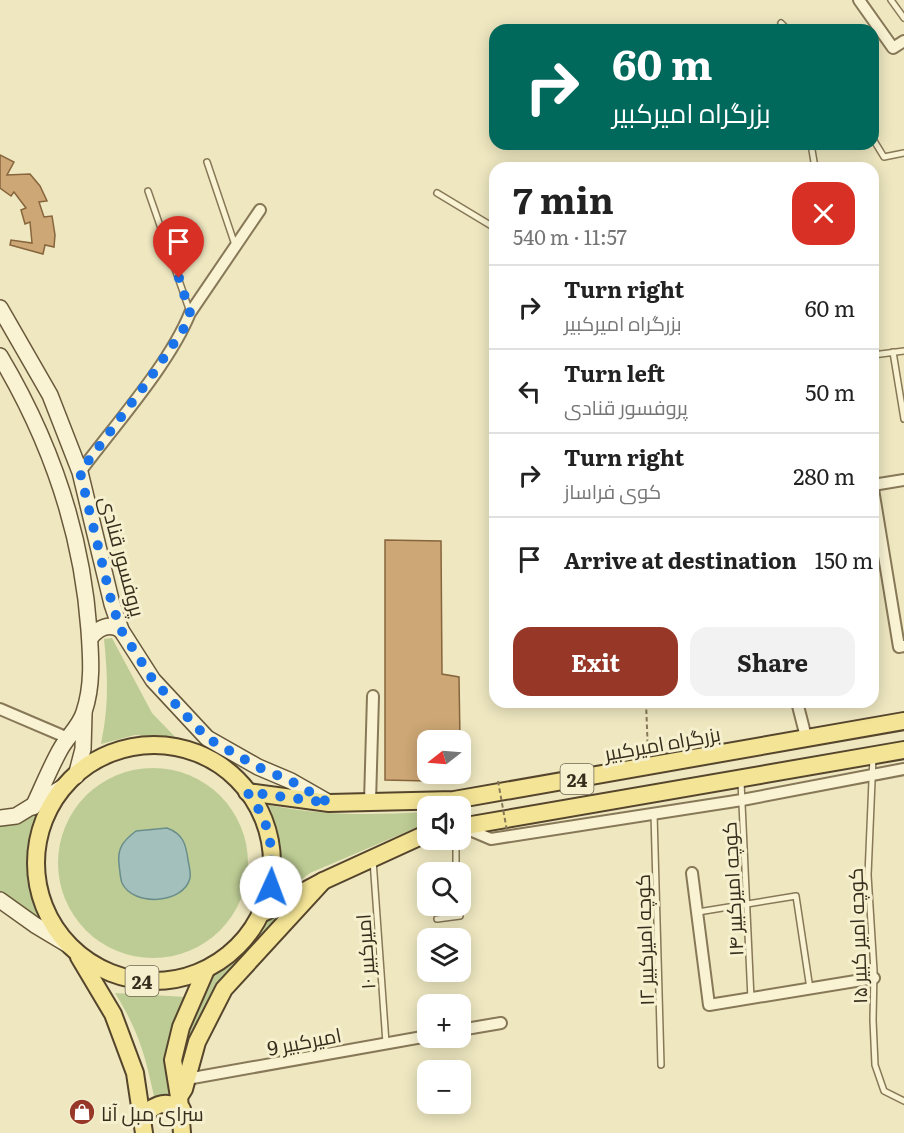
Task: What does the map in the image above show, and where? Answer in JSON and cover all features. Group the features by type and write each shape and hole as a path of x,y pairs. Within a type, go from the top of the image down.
{"main road":[{"name":"پروفسور قنادی","path":"0,308 50,395 80,472 121,630 153,680 207,738 249,763 291,781 329,803"},
{"path":"0,356 23,395 50,455 68,509 87,600 90,638 90,690 84,714 83,749 70,781 16,816 0,818"},
{"path":"87,600 100,605 111,597"},
{"path":"90,638 103,627 115,626 121,630"},
{"path":"33,807 68,738 84,714"},
{"name":"بزرگراه امیرکبیر","path":"247,792 329,803 453,800 904,721"},
{"name":"24","path":"143,1127 135,1073 113,1014 72,949 52,923 41,896 36,867 39,838 49,810 70,781 86,766 111,753 139,746 168,745 211,758 247,792 261,810 273,848 271,887 266,912"},
{"name":"24","path":"471,829 904,750"},
{"name":"24","path":"72,949 104,971 137,981 171,981 205,972 225,956 266,912 322,881 417,838"},
{"name":"24","path":"182,1133 180,1103 197,1042 224,989 322,881"},
{"path":"0,900 35,926 72,949"},
{"path":"143,1127 146,1114 158,1104 180,1103 173,1060 181,1027 205,972"}],"street":[{"path":"859,0 876,24"},
{"path":"879,28 893,48 904,41"},
{"path":"80,472 148,381 183,330 190,313 260,210"},
{"path":"879,486 904,480"},
{"path":"879,520 902,646"},
{"path":"370,802 373,696"},
{"path":"799,708 806,737"},
{"path":"0,709 68,738"},
{"path":"471,834 491,839 742,800 904,769"},
{"path":"692,873 709,1005 874,978"},
{"path":"471,1028 501,1023"},
{"name":"امیرکبیر 9","path":"187,1080 417,1037"}],"lane":[{"path":"891,0 904,18"},
{"path":"879,149 884,157 904,153"},
{"path":"207,162 235,247"},
{"path":"148,191 190,313"},
{"path":"437,193 489,224"},
{"path":"879,354 904,351"},
{"path":"893,352 904,419"},
{"name":"کوچه امیر کبیر ۱۵","path":"873,755 868,875 874,978 873,1020 878,1078 884,1091 904,1101"},
{"name":"کوچه امیرکبیر ۱۴","path":"741,778 751,999"},
{"name":"کوچه امیرکبیر ۱۲","path":"654,814 661,1065"},
{"name":"امیرکبیر ۱۰","path":"373,858 386,1042"},
{"path":"698,912 796,896 810,989"},
{"path":"437,919 460,916"}],"path":[{"path":"646,708 649,766"},
{"path":"498,781 507,831"}],"green space":[{"path":"112,638 152,713 177,739 135,735 101,744 107,692 104,639"},
{"path":"144,768 162,768 198,779 213,789 227,803 244,835 248,863 244,891 237,908 227,923 213,937 181,954 162,958 144,958 108,947 93,937 79,923 62,891 58,872 58,854 69,818 79,803 93,789 125,772"},
{"path":"47,801 32,847 33,885 53,934 0,896 0,822"},
{"path":"269,805 347,814 417,812 417,827 310,873 282,894 282,870 276,828"},
{"path":"323,881 234,977 179,1097 181,1027 205,972 225,956 265,912"},
{"path":"115,993 186,997 170,1094 154,1096 140,1043"}],"water":[{"path":"167,828 177,833 185,844 190,869 190,878 186,887 169,897 158,899 136,896 128,891 121,881 119,854 122,845 136,831"}],"building":[{"path":"0,155 14,162 7,175 30,174 40,186 47,201 39,202 44,217 52,216 55,235 54,247 45,245 43,254 10,245 11,240 32,243 30,222 25,224 21,210 26,208 14,192 11,196 0,188"},
{"path":"385,540 441,541 442,674 459,677 460,730 417,730 417,781 385,780"}],"place":[{"name":"سرای مبل آنا","path":"82,1112"}],"route":[{"path":"179,278 190,313 183,330 80,472 112,604 121,630 153,680 207,738 329,803 247,792 261,810 273,848 271,887"}]}
